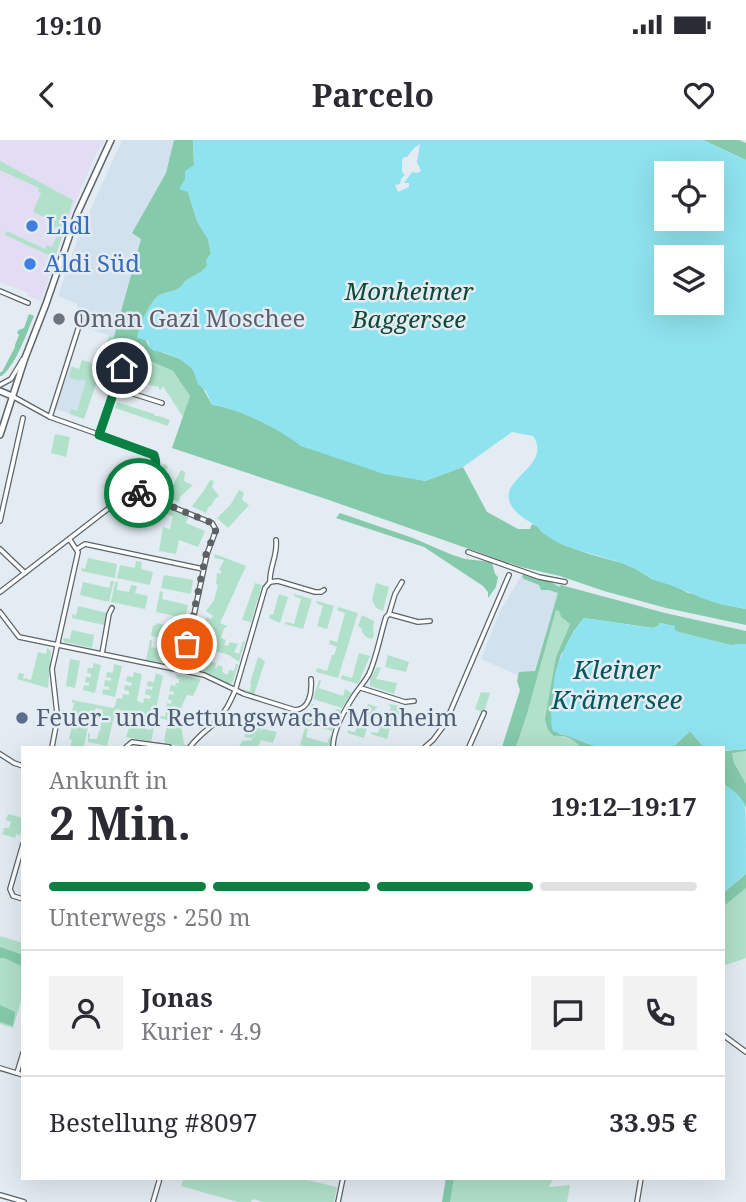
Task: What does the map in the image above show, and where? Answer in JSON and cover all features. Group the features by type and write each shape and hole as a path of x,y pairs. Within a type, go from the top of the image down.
{"street":[{"path":"0,435 24,358 81,203 111,140"},
{"path":"0,291 29,303"},
{"path":"50,417 79,326 79,316"},
{"path":"0,385 11,379 24,358"},
{"path":"99,435 122,368"},
{"path":"116,388 162,403"},
{"path":"0,391 50,417 148,452 154,455 157,462 152,475 0,592"},
{"path":"0,521 23,418"},
{"path":"135,489 138,493 215,526 216,530 206,554 182,671"},
{"path":"52,746 57,713 52,669 78,552 69,540"},
{"path":"270,582 277,550 276,540"},
{"path":"77,549 85,544 203,569"},
{"path":"0,550 25,573"},
{"path":"468,552 539,577 565,582"},
{"path":"428,746 445,724 509,575"},
{"path":"191,746 222,715 234,691 265,587 270,582 278,581 315,592 324,590"},
{"path":"333,746 335,733 345,710 361,688 375,658 386,617 402,582"},
{"path":"102,654 112,608"},
{"path":"0,612 19,637 204,675 234,691 289,709 299,710 307,704 312,688 311,680"},
{"path":"389,614 418,622 430,621"},
{"path":"361,688 405,702 414,701"},
{"path":"469,746 484,713"},
{"path":"127,746 132,742 162,746"},
{"path":"0,754 21,765"},
{"path":"21,851 10,888 13,896 21,898"},
{"path":"725,1036 746,1052"},
{"path":"17,1073 21,1060"},
{"path":"0,1068 21,1074"},
{"path":"153,1202 159,1180"},
{"path":"338,1202 343,1180"},
{"path":"637,1202 641,1180"},
{"path":"0,1195 24,1202"}],"shaded area":[{"path":"0,140 105,140 97,152 71,212 41,301 0,282"},
{"path":"122,140 174,140 166,173 132,233 141,238 114,337 83,327 77,304 58,296 78,237"},
{"path":"82,360 99,366 82,418 56,409 70,366 79,369"},
{"path":"524,571 561,585 531,681 481,659 499,613"}],"green space":[{"path":"174,140 193,140 194,165 188,192 197,221 208,239 211,253 207,266 201,272 185,281 179,288 156,298 139,328 150,348 180,359 192,368 212,405 259,420 301,446 425,481 463,467 487,512 518,529 530,529 532,524 537,526 561,544 622,563 652,579 688,593 746,609 746,625 666,608 521,567 172,448 190,396 173,371 112,344 141,239 132,233 166,173"},
{"path":"703,140 739,140 746,143 746,160"},
{"path":"0,161 73,200 55,258 5,235 7,231 45,249 47,245 52,247 60,229 50,224 51,220 33,212 41,193 39,188 0,170"},
{"path":"29,314 34,316 21,348 8,370 0,376 15,347 19,335 17,332 24,328"},
{"path":"109,336 114,337 112,344 173,371 190,396 183,417 163,386 161,390 122,374 124,367 106,355 84,419 70,414 71,409 77,411 86,381 69,377 72,367 79,369 82,360 99,365"},
{"path":"117,402 170,420 168,426 115,408"},
{"path":"55,434 70,437 66,457 51,453"},
{"path":"165,464 168,467 165,474 152,487 150,495 144,493 143,489 159,465"},
{"path":"181,470 185,472 184,481 193,485 180,497 179,502 163,496"},
{"path":"210,480 214,481 212,487 219,496 206,513 192,506"},
{"path":"239,490 244,493 242,500 249,505 228,528 217,518 231,504"},
{"path":"165,507 189,516 186,523 205,531 198,547 179,540 176,554 159,551 163,527 170,529 173,516 164,514"},
{"path":"340,513 465,559 492,562 498,577 496,587 488,598 488,592 483,586 424,547 336,518"},
{"path":"215,554 246,566 220,623 227,626 221,638 226,640 224,645 228,646 230,642 238,644 234,652 239,654 245,641 239,662 229,655 207,650 213,653 210,661 216,663 215,668 218,665 223,667 225,674 228,674 229,670 234,671 238,664 233,682 229,684 198,671 200,664 192,663 190,669 187,666 192,641 195,648 190,658 194,661 199,650 203,653 205,646 196,640 200,635 206,640 208,637 202,632 205,627 208,629 211,626 204,622 207,617 211,619 213,616 206,611 214,600 218,585 217,573 221,574 219,570 224,560 214,558"},
{"path":"88,558 117,564 115,578 81,571 82,568 85,569"},
{"path":"136,561 142,562 141,569 153,572 150,585 117,578 120,565 135,568"},
{"path":"524,573 559,587 561,585 746,631 746,644 730,645 678,632 674,626 660,623 653,628 584,618 561,654 554,681 551,714 559,734 598,746 579,746 569,738 554,736 548,730 545,719 556,657 570,624 556,610 516,746 502,746 520,690 517,681 519,672 535,671 558,593 541,590 539,585 522,577"},
{"path":"164,575 193,580 191,594 161,588"},
{"path":"111,581 114,581 109,602 80,595 83,582 109,588"},
{"path":"115,582 118,582 117,590 129,592 131,585 137,586 135,593 148,596 145,609 111,602"},
{"path":"255,583 262,585 251,622 242,620"},
{"path":"376,583 389,587 383,611 376,608 372,600"},
{"path":"160,591 163,592 162,599 188,605 185,618 156,612"},
{"path":"279,594 288,597 280,623 269,618 270,614 273,615"},
{"path":"294,594 312,599 303,629 285,624 294,624 301,599"},
{"path":"317,601 334,606 327,629 317,626 323,606 316,603"},
{"path":"78,606 107,613 104,625 72,618 72,614 76,615"},
{"path":"338,607 358,613 338,678 316,672 317,668 327,671 337,647 329,644 330,640 337,642 345,613 337,610"},
{"path":"556,609 570,624 556,657 561,736 575,741 579,746 516,746"},
{"path":"362,615 374,621 372,639 365,636 358,626"},
{"path":"156,623 183,629 181,638 185,639 184,643 151,636"},
{"path":"72,630 94,635 92,648 64,642 63,638 70,639"},
{"path":"150,640 151,647 178,653 176,662 182,663 180,666 146,660"},
{"path":"47,647 51,652 48,688 17,679 19,673 24,674 23,678 31,680 38,652 46,654"},
{"path":"359,653 370,656 358,684 341,679 342,675 352,678"},
{"path":"388,655 409,662 406,672 385,667"},
{"path":"258,657 265,661 254,695 242,689 250,691"},
{"path":"70,659 80,661 75,688 66,686"},
{"path":"93,663 101,665 95,693 83,690 84,685 89,686 89,683 85,682 86,677 91,677 91,674 87,673 88,668 93,668"},
{"path":"114,664 122,666 115,697 102,694 103,689 109,690 109,687 104,686 105,680 111,681 111,678 106,677 107,672 113,673"},
{"path":"377,667 381,668 376,679 397,683 394,694 370,686 370,679"},
{"path":"134,672 142,674 137,701 143,703 144,698 150,699 151,696 145,694 146,689 152,690 153,687 147,686 148,681 154,682 156,673 163,676 155,714 165,717 166,712 170,713 166,708 167,703 171,704 172,701 168,699 169,694 173,695 174,692 169,691 171,685 179,683 177,674 201,679 193,696 187,695 175,721 182,721 184,744 188,745 180,746 162,744 166,743 164,741 168,720 116,709 107,746 88,742 88,733 89,739 97,739 100,731 103,710 96,708 94,713 91,712 84,746 70,746 73,721 70,718 73,719 71,716 74,703 72,700 113,708 117,698 122,699 123,694 129,695 129,691 124,690 125,685 131,686 132,683 126,681 127,676 133,677"},
{"path":"319,680 319,688 343,696 345,689 352,693 342,708 313,699"},
{"path":"481,692 490,693 484,713 475,709"},
{"path":"312,704 312,712 332,718 336,709 341,710 332,731 306,723"},
{"path":"368,704 378,707 371,714 364,738 347,733 348,730 355,732 360,715"},
{"path":"388,704 401,706 396,725 391,724 387,739 371,732 378,733 382,721 384,722 389,714 391,707"},
{"path":"152,723 155,723 151,742 126,737 130,725 151,730"},
{"path":"254,724 262,726 258,731 264,729 277,732 273,743 261,740 258,746 240,746 242,741 251,740 257,733 252,738 244,737 247,727"},
{"path":"305,728 308,729 306,737 327,743 331,736 330,746 300,745"},
{"path":"690,731 705,746 674,746"},
{"path":"746,749 732,753 734,763 746,784 746,807 725,785 725,751"},
{"path":"746,751 746,784 734,763 732,752"},
{"path":"8,814 21,817 20,835 16,834 15,838 2,834 11,822 6,820"},
{"path":"746,874 746,888 725,905 725,891"},
{"path":"746,888 746,958 725,965 725,905"},
{"path":"0,936 21,942 21,1001 13,1028 0,1024"},
{"path":"0,947 21,954 21,966 5,958 0,958"},
{"path":"0,1005 15,1012 13,1026 0,1022"},
{"path":"183,1180 307,1180 337,1187 334,1202 263,1202 253,1199 251,1202 238,1202 181,1186"},
{"path":"446,1180 454,1180 450,1202 442,1202"},
{"path":"454,1180 553,1180 549,1187 570,1185 567,1202 450,1202"}],"water":[{"name":"Monheimer Baggersee","path":"193,140 703,140 746,160 746,609 708,600 655,580 626,565 561,544 520,515 511,505 509,492 536,455 537,446 533,436 512,432 463,467 425,481 384,474 301,446 258,420 212,405 206,391 198,384 192,368 180,359 154,351 148,341 137,338 153,301 162,294 178,289 185,281 201,272 207,266 206,260 211,253 208,239 197,221 188,192 179,189 185,179 185,171 194,165","holes":["420,144 417,162 421,171 412,172 404,183 409,183 409,187 398,192 395,185 400,184 405,175 402,172 402,160"]},
{"name":"Kleiner Krämersee","path":"584,618 652,628 660,623 675,626 678,632 730,645 746,644 746,749 725,751 725,746 705,746 690,731 674,746 595,746 553,731 551,719 555,674 574,631"},
{"path":"725,786 736,793 745,805 746,874 725,891"}],"way so far":[{"path":"139,493 215,526 216,530 206,554 187,644"}],"place":[{"name":"Lidl","path":"32,226"},
{"name":"Aldi Süd","path":"30,264"},
{"name":"Oman Gazi Moschee","path":"59,319"},
{"name":"Feuer- und Rettungswache Monheim","path":"22,718"}],"route":[{"path":"122,368 99,435 154,455 156,469 135,489 139,493"}]}
